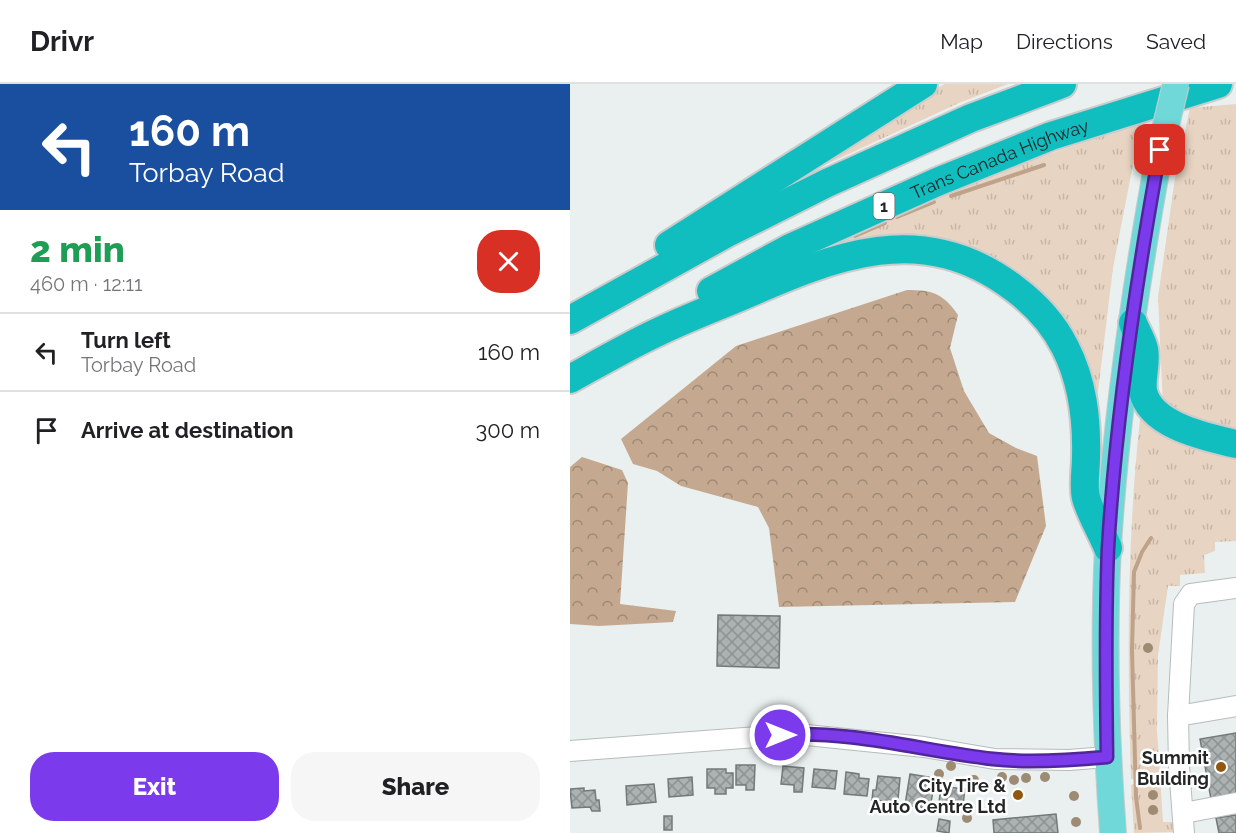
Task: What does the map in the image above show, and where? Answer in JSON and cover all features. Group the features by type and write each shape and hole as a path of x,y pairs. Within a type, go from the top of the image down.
{"highway":[{"path":"570,308 923,84"},
{"path":"570,320 727,233 827,183 971,118 1062,84"},
{"name":"Trans Canada Highway","path":"570,377 654,323 790,248 937,182 1051,136 1218,84"},
{"path":"1094,122 1236,93"},
{"path":"570,377 658,332 826,262 856,254 899,249 953,256 996,275 1021,294 1047,321 1065,346 1079,381 1087,428 1086,498 1108,548"},
{"path":"1133,323 1145,350 1143,392 1152,409 1165,420 1178,426 1236,444"}],"main road":[{"path":"1113,833 1107,757 1105,677 1108,548 1120,405 1145,231 1160,150 1176,84"}],"street":[{"path":"1184,833 1178,716 1184,604 1186,598 1191,594 1236,588"},
{"path":"1178,716 1236,706"},
{"path":"570,751 797,734 924,747 995,759 1069,760 1107,757"},
{"path":"1184,813 1236,803"}],"green space":[{"path":"945,84 1008,84 959,103 762,194 903,105"},
{"path":"1236,104 1236,435 1163,406 1158,297 1175,178 1190,108"},
{"path":"1141,123 1113,268 1094,424 1086,382 987,262 794,264 891,216 1005,169"},
{"path":"907,290 936,294 942,297 958,315 950,348 964,391 989,433 1016,448 1037,456 1046,526 1015,602 779,607 769,528 758,507 681,486 657,471 633,464 621,439 736,346"},
{"path":"1143,416 1236,451 1236,541 1215,542 1215,551 1204,555 1205,573 1180,575 1180,586 1168,586 1158,655 1157,730 1163,822 1174,822 1175,832 1134,833 1131,785 1134,784 1134,779 1131,779 1129,599 1136,464 1140,419"},
{"path":"582,457 622,470 628,483 620,604 676,611 673,622 599,626 570,624 570,467"}],"building":[{"path":"718,615 780,616 779,668 717,666"},
{"name":"Summit Building","path":"1236,733 1236,795 1211,799 1200,739"},
{"path":"736,765 755,765 754,790 746,790 746,785 736,785"},
{"path":"783,766 804,768 802,792 794,792 794,785 781,784"},
{"path":"707,769 726,769 726,773 733,773 733,788 726,788 726,794 715,794 715,788 707,788"},
{"path":"814,769 837,771 835,789 812,787"},
{"path":"846,772 859,774 859,778 869,779 867,796 844,794"},
{"path":"910,774 935,778 930,809 905,805"},
{"path":"878,776 900,778 897,810 885,809 885,801 872,800"},
{"path":"692,777 693,795 669,797 668,779"},
{"path":"654,784 656,802 627,805 626,786"},
{"path":"947,787 965,789 962,812 944,810 945,804 939,803 940,794 946,794"},
{"path":"584,788 584,791 595,790 600,811 592,811 590,807 572,808 570,789"},
{"path":"1056,814 1058,833 994,833 993,820"},
{"path":"1236,815 1236,833 1219,833 1216,818"},
{"path":"664,816 672,816 672,830 664,830"},
{"path":"939,819 950,821 949,833 937,831"}],"waterway":[{"path":"951,196 1044,165"},
{"path":"897,217 934,202"},
{"path":"855,236 885,223"},
{"path":"1140,828 1136,797 1132,650 1134,572 1151,538"}],"place":[{"name":"Summit Building","path":"1221,767"},
{"name":"City Tire & Auto Centre Ltd","path":"1018,795"}],"route":[{"path":"780,735 850,738 995,759 1069,760 1107,757 1105,677 1108,548 1120,405 1145,231 1160,150"}]}
